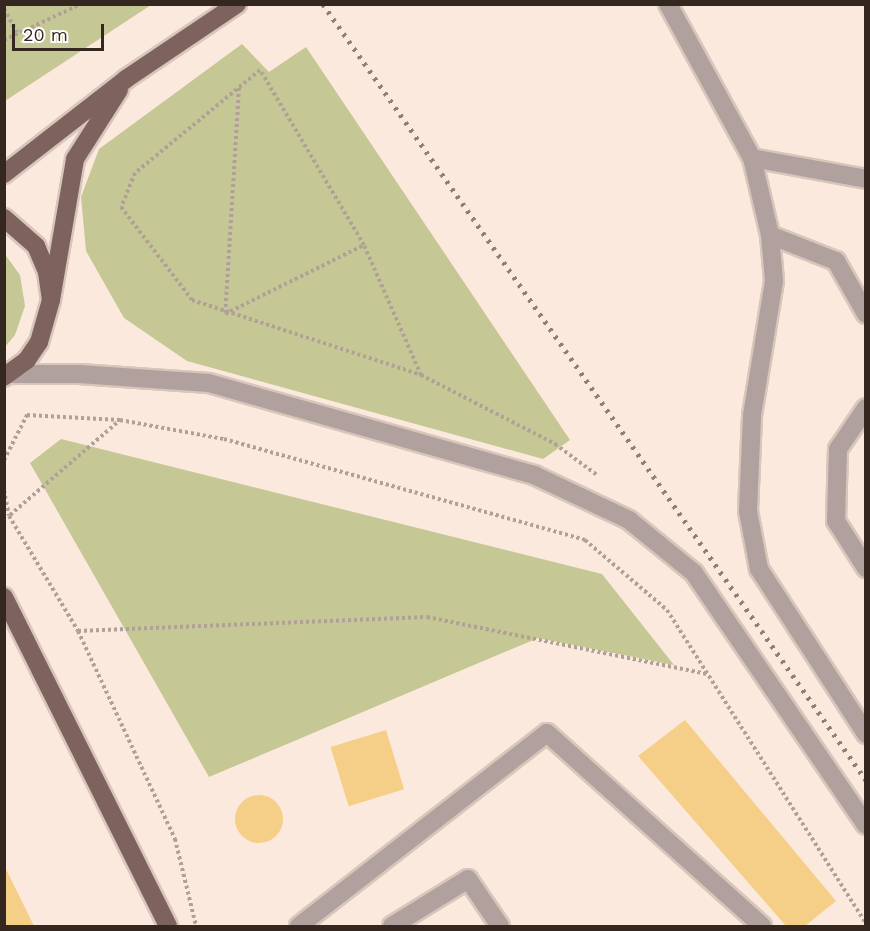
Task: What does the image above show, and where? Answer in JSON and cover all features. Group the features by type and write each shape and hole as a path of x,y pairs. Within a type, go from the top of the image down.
{"main road":[{"path":"4,174 126,79 237,4"},
{"path":"7,379 39,342 51,300 75,159 126,79"},
{"path":"4,218 36,246 47,272 51,300"},
{"path":"4,597 9,620 168,927"}],"street":[{"path":"668,4 752,158 770,235 774,281 752,416 748,511 759,569 866,734"},
{"path":"752,158 866,179"},
{"path":"770,235 836,261 866,314"},
{"path":"7,379 79,374 208,383 534,475 629,520 694,573 866,825"},
{"path":"866,408 838,449 836,521 866,568"},
{"path":"299,927 547,733 762,927"},
{"path":"392,927 468,879 500,927"}],"path":[{"path":"4,40 81,4"},
{"path":"4,9 18,34"},
{"path":"421,375 364,245 260,70 135,173 121,207 192,300 225,314 421,375 555,444 604,485"},
{"path":"225,314 239,87"},
{"path":"225,314 364,245"},
{"path":"4,460 27,415 120,420 224,439 585,540 667,610 866,923"},
{"path":"9,516 120,420"},
{"path":"4,490 9,516 78,631 175,839 196,927"},
{"path":"78,631 427,617 708,674"}],"green space":[{"path":"5,4 151,4 151,5 5,101"},
{"path":"242,44 269,72 306,47 570,440 543,459 187,361 124,318 86,251 81,197 99,149"},
{"path":"4,253 20,275 25,306 15,335 5,347"},
{"path":"61,439 602,574 674,665 538,638 209,777 30,463"}],"building":[{"path":"685,720 836,901 805,926 786,926 638,756"},
{"path":"386,730 404,789 349,806 331,747"},
{"path":"254,795 264,795 276,802 283,814 283,824 276,836 264,843 254,843 239,832 235,824 235,814 246,799"},
{"path":"4,865 34,926 4,926"}],"railway":[{"path":"323,4 866,780"}]}
